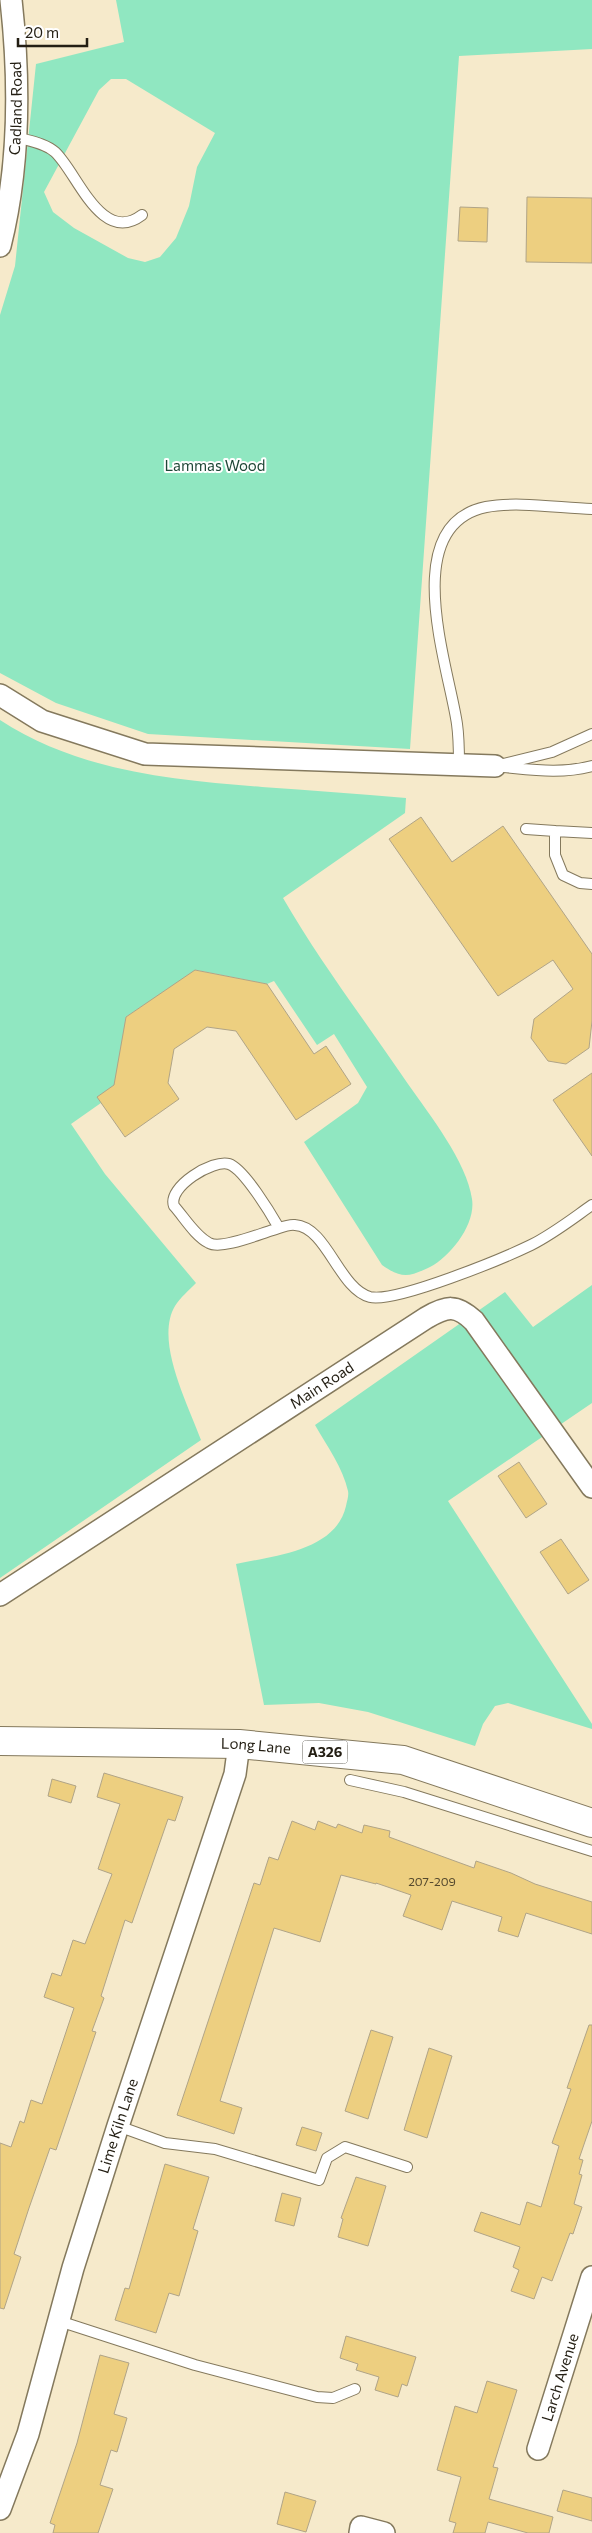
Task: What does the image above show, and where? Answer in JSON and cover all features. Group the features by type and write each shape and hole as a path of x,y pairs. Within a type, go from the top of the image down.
{"main road":[{"name":"Long Lane","path":"0,1741 239,1744 403,1760 592,1823"}],"street":[{"name":"Cadland Road","path":"0,246 16,137 18,106 11,0"},
{"path":"0,695 42,722 146,754 495,766"},
{"name":"Main Road","path":"0,1595 426,1318 448,1308 457,1308 474,1321 592,1487"},
{"name":"Lime Kiln Lane","path":"0,2509 28,2434 59,2321 118,2126 235,1774 239,1744"},
{"name":"Larch Avenue","path":"538,2449 592,2277"},
{"path":"360,2533 362,2527 384,2533"}],"lane":[{"path":"16,137 41,144 57,154 88,200 103,214 124,222 134,220 142,215"},
{"path":"459,766 458,724 442,654 436,606 438,562 447,532 458,520 485,507 502,505 592,509"},
{"path":"495,766 552,752 592,734"},
{"path":"495,766 549,772 569,771 592,766"},
{"path":"526,829 592,833"},
{"path":"555,832 555,855 564,875 580,883 592,884"},
{"path":"278,1228 243,1176 228,1164 219,1163 209,1167 182,1184 174,1192 172,1200 174,1206 209,1244 219,1246 278,1228 296,1225 305,1228 315,1236 360,1293 377,1298 402,1294 513,1253 546,1237 592,1205"},
{"path":"350,1780 404,1792 592,1851"},
{"path":"118,2126 165,2143 215,2149 319,2180 327,2158 345,2147 407,2168"},
{"path":"59,2321 196,2365 317,2397 334,2398 355,2389"}],"green space":[{"name":"Lammas Wood","path":"116,0 592,0 592,49 459,56 410,749 148,734 56,703 0,673 0,315 15,266 36,64 124,42","holes":["111,79 126,79 215,133 197,167 189,206 176,238 160,257 145,262 128,258 74,228 53,212 44,192 99,90"]},
{"path":"0,720 30,737 61,751 93,762 126,770 194,781 406,798 405,813 283,898 328,969 446,1139 469,1185 472,1209 466,1229 454,1247 430,1267 406,1275 395,1273 382,1265 304,1142 358,1103 367,1087 334,1034 317,1045 274,981 267,984 196,970 126,1017 118,1091 71,1124 105,1174 196,1283 175,1306 170,1320 169,1337 176,1373 201,1440 0,1578"},
{"path":"592,1285 592,1403 448,1501 592,1724 592,1729 508,1703 495,1706 483,1724 475,1746 368,1712 319,1703 264,1705 236,1564 301,1549 317,1542 330,1533 340,1521 348,1497 346,1482 315,1425 505,1292 533,1327"}],"building":[{"path":"527,197 592,198 592,263 526,262"},
{"path":"460,207 488,208 487,242 458,241"},
{"path":"421,817 452,862 503,826 592,954 592,1021 589,1048 566,1064 548,1061 531,1038 534,1019 573,989 553,960 498,996 389,839"},
{"path":"195,970 267,984 314,1054 326,1046 351,1084 296,1120 236,1031 207,1027 174,1049 168,1083 179,1099 125,1137 97,1097 114,1085 126,1017"},
{"path":"592,1073 592,1156 553,1100"},
{"path":"519,1462 547,1504 526,1518 498,1476"},
{"path":"561,1539 589,1580 568,1594 540,1552"},
{"path":"104,1773 183,1797 175,1821 168,1819 132,1923 125,1920 101,1996 104,1998 92,2031 96,2032 56,2150 50,2148 14,2254 21,2257 4,2309 0,2308 0,2143 11,2147 20,2121 24,2123 31,2100 42,2104 74,2008 44,1997 52,1973 61,1976 73,1940 85,1944 112,1874 98,1869 120,1804 97,1797"},
{"path":"52,1779 76,1786 71,1803 48,1796"},
{"path":"292,1821 315,1830 318,1821 336,1828 338,1824 362,1833 364,1825 390,1831 389,1837 474,1868 476,1861 511,1873 535,1884 592,1902 592,1934 526,1913 518,1937 498,1931 502,1917 452,1901 442,1930 403,1916 411,1895 376,1883 341,1875 320,1942 274,1928 220,2101 242,2108 234,2134 177,2115 254,1883 260,1885 269,1857 278,1860"},
{"path":"589,2025 592,2025 592,2121 579,2159 583,2160 579,2174 582,2175 574,2204 582,2207 573,2234 570,2233 552,2281 542,2277 534,2299 511,2291 519,2270 513,2267 520,2247 474,2231 481,2212 520,2225 527,2202 541,2207 559,2146 552,2143 571,2089 567,2088"},
{"path":"371,2030 393,2037 368,2119 345,2111"},
{"path":"429,2048 452,2056 427,2138 404,2130"},
{"path":"302,2127 322,2133 316,2151 296,2145"},
{"path":"165,2164 209,2177 193,2229 198,2231 179,2296 169,2293 156,2333 115,2320 125,2288 129,2289"},
{"path":"356,2177 386,2186 368,2246 338,2237 343,2219 341,2218"},
{"path":"282,2193 301,2198 294,2226 275,2221"},
{"path":"346,2336 416,2357 407,2386 402,2384 398,2397 375,2390 379,2377 356,2370 358,2364 340,2358"},
{"path":"100,2355 129,2363 114,2414 127,2418 117,2452 111,2450 100,2485 113,2489 98,2533 53,2533 55,2525 50,2523 77,2443"},
{"path":"487,2381 517,2390 493,2467 498,2468 489,2499 553,2517 549,2533 528,2533 488,2522 485,2533 453,2533 456,2523 449,2521 461,2477 437,2470 455,2406 477,2413"},
{"path":"563,2490 592,2498 592,2521 557,2511"},
{"path":"285,2492 316,2501 306,2532 277,2524"}]}
